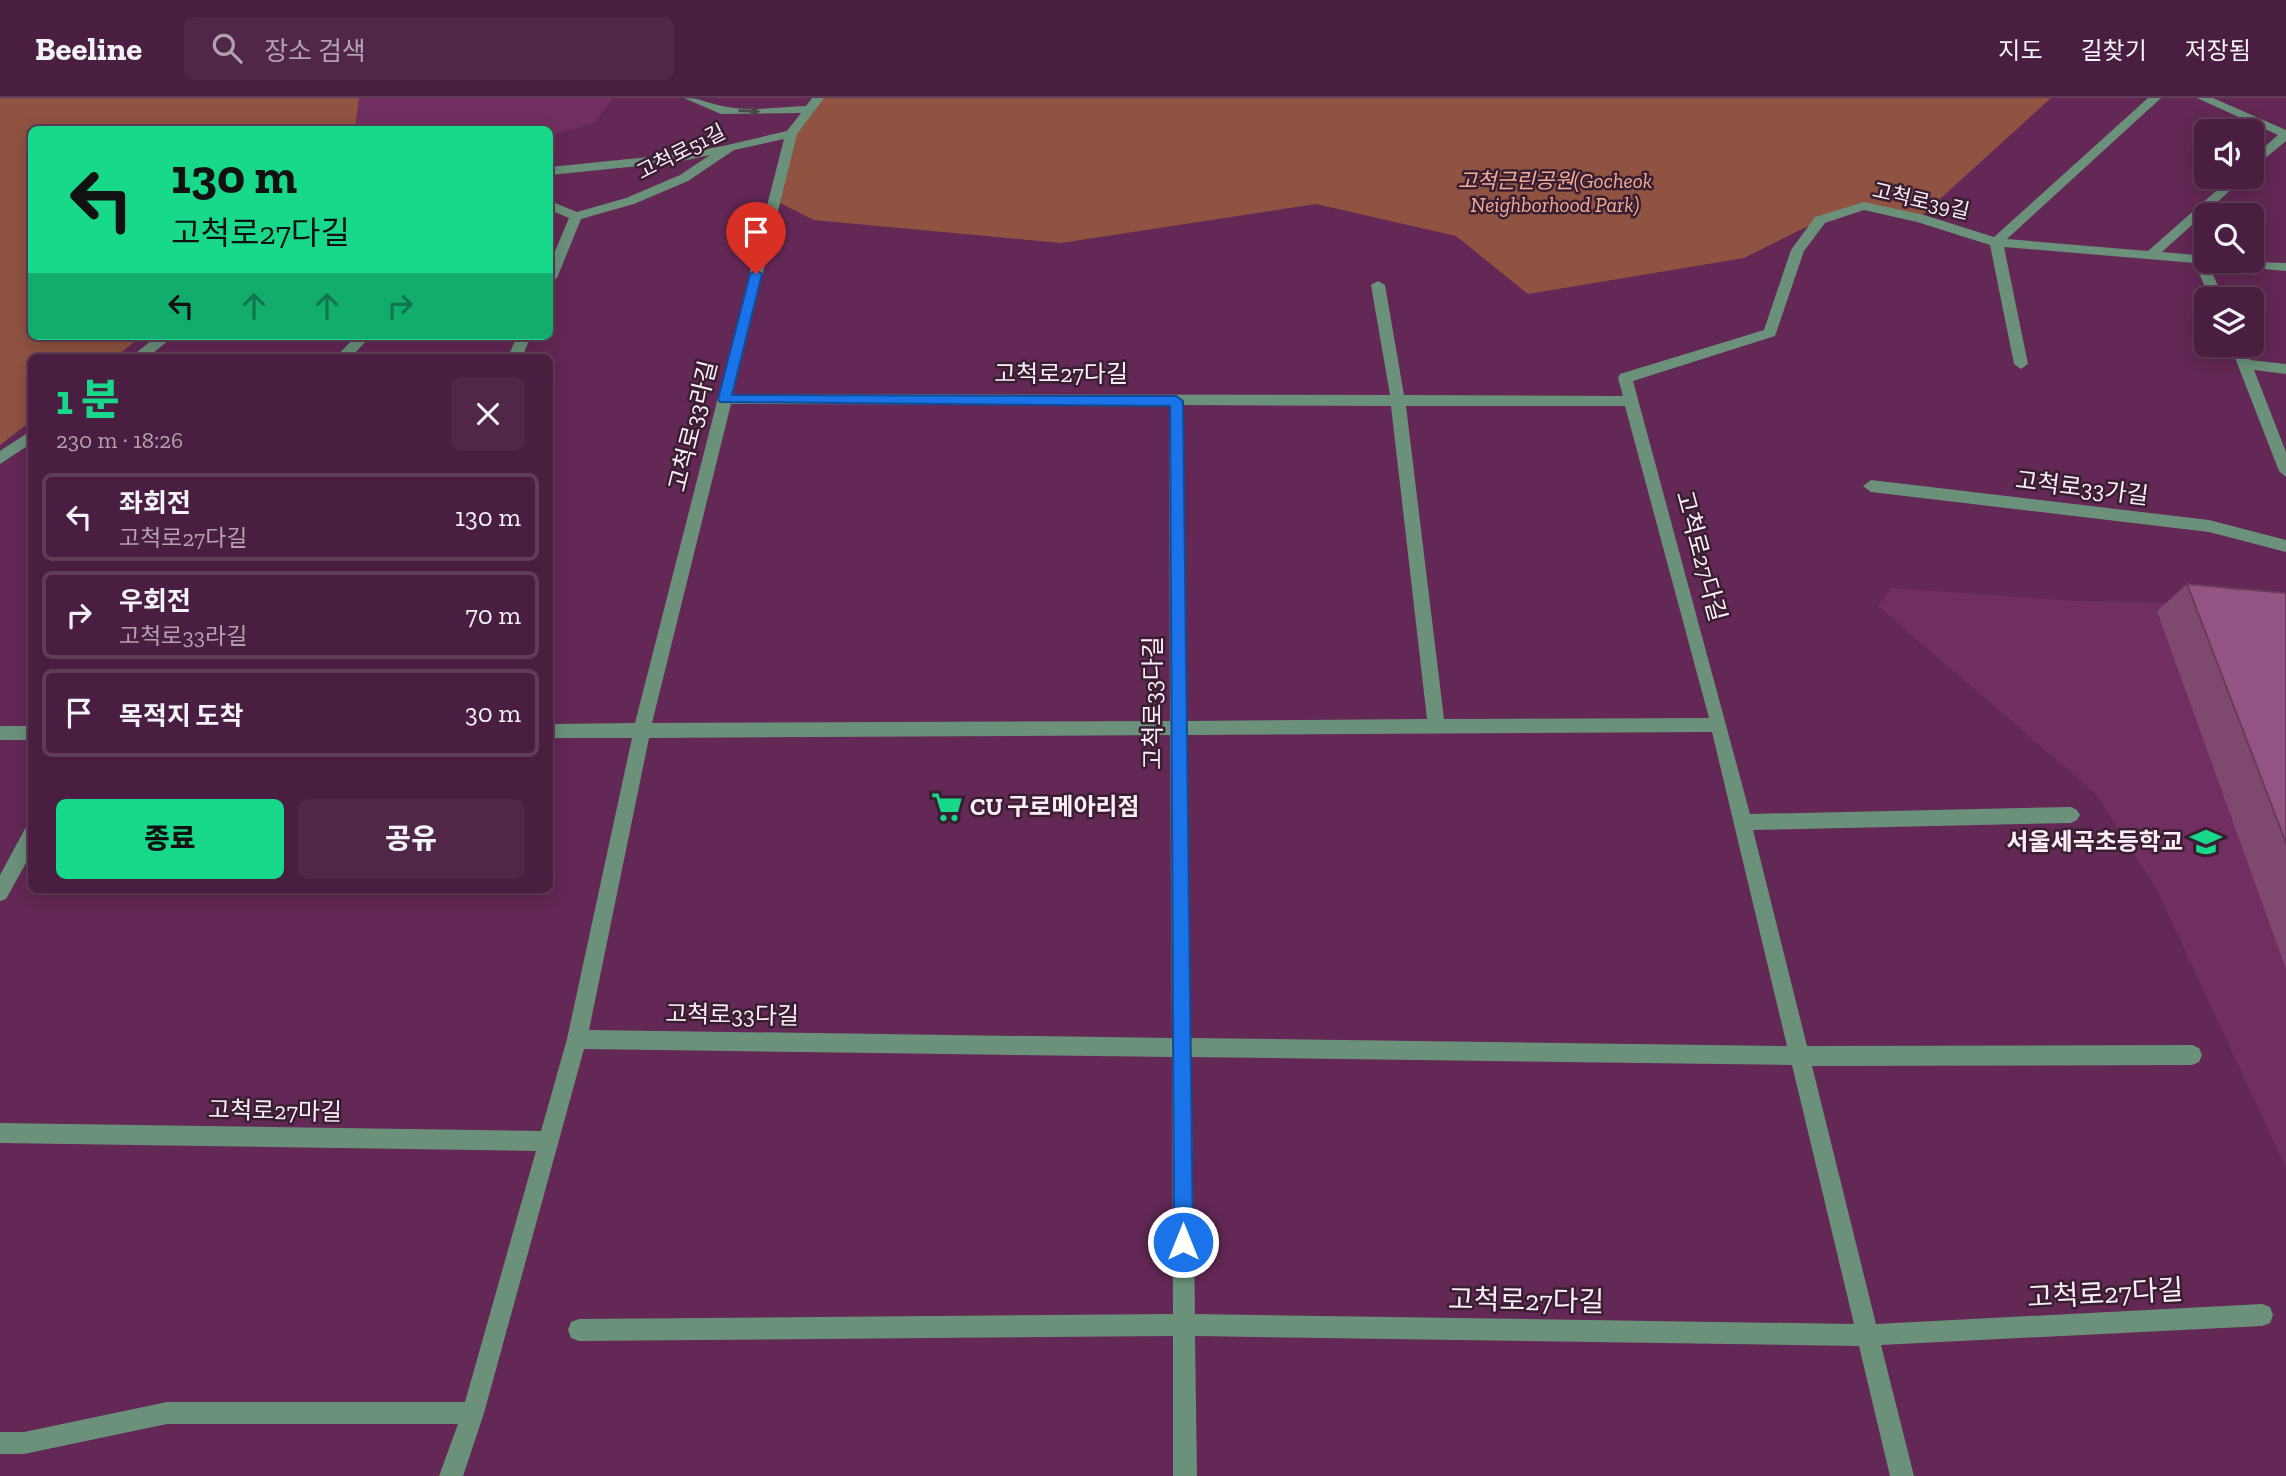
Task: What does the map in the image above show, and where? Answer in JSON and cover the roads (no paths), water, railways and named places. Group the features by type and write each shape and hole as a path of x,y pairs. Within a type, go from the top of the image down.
{"street":[{"path":"690,98 721,110 765,111 814,103"},
{"name":"고척로39길","path":"1996,242 2155,98"},
{"path":"2203,98 2286,134 2264,153"},
{"path":"791,134 814,103"},
{"name":"고척로51길","path":"576,216 630,201 665,187 730,147 791,134"},
{"name":"고척로33라길","path":"642,731 791,134"},
{"path":"553,172 678,158 730,147"},
{"path":"2151,256 2226,189"},
{"path":"553,206 576,216 553,271"},
{"name":"고척로39길","path":"1625,378 1770,333 1798,250 1820,220 1864,206 1919,218 1996,242 2194,259"},
{"name":"고척로39길","path":"1996,242 2021,364"},
{"name":"고척로39길","path":"2264,265 2286,267"},
{"path":"1378,285 1398,402 1436,727"},
{"path":"142,354 161,340"},
{"path":"346,354 360,340"},
{"path":"2242,357 2286,471"},
{"path":"2246,365 2286,369"},
{"name":"고척로27다길","path":"1625,378 1719,725 1902,1476"},
{"name":"고척로27다길","path":"725,399 1632,401"},
{"name":"고척로33다길","path":"1176,401 1185,1476"},
{"path":"0,459 28,438"},
{"name":"고척로33가길","path":"1871,486 2209,526 2286,545"},
{"path":"553,731 1719,725"},
{"path":"451,1476 473,1413 577,1039 642,731"},
{"path":"0,733 28,733"},
{"path":"1743,822 2071,815"},
{"path":"0,893 28,840"},
{"name":"고척로33다길","path":"577,1039 1182,1048"},
{"path":"1182,1048 1800,1056 2192,1055"},
{"name":"고척로27마길","path":"0,1133 548,1141"},
{"name":"고척로27다길","path":"1184,1325 1867,1335 2262,1315"},
{"path":"579,1330 1184,1325"},
{"path":"0,1443 24,1443 167,1413 473,1413"}],"place":[{"name":"CU 구로메아리점","path":"947,807"},
{"name":"서울세곡초등학교","path":"2206,842"}],"park label":[{"name":"고척근린공원(Gocheok Neighborhood Park)","path":"1555,193"}]}
